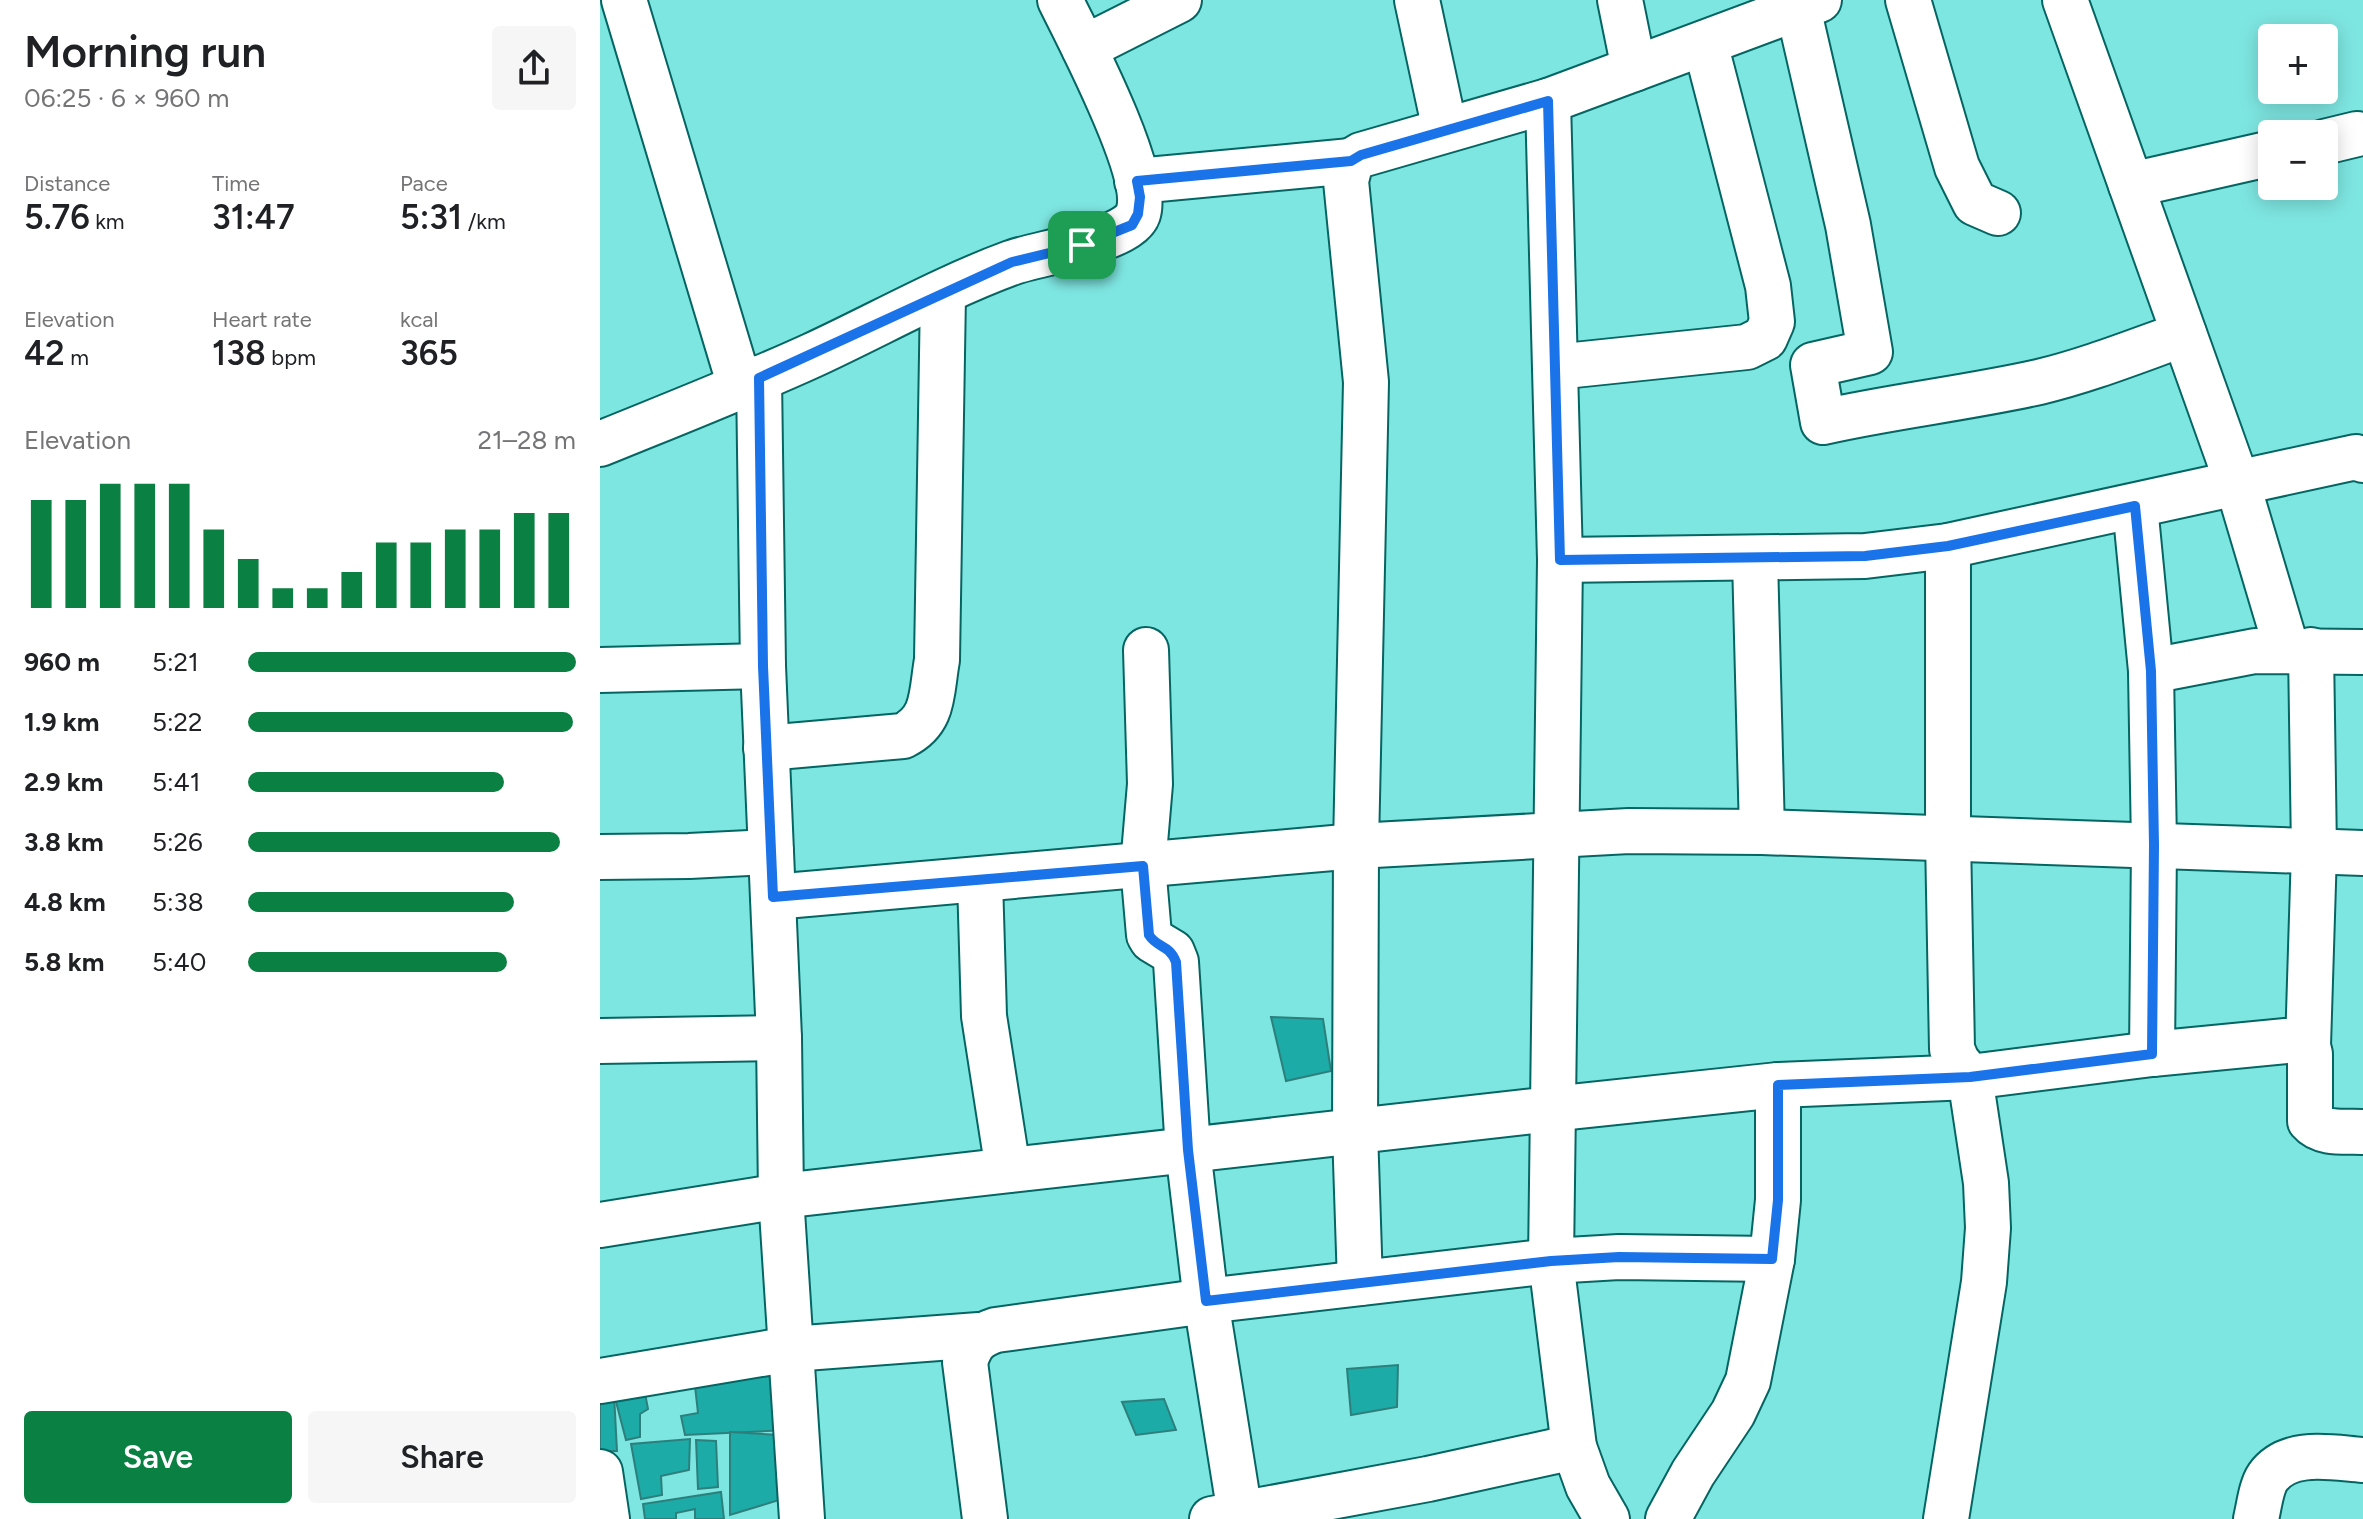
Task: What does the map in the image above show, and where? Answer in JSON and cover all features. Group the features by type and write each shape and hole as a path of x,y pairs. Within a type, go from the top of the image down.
{"street":[{"path":"624,0 750,382 779,1038 781,1196 802,1519"},
{"path":"600,444 750,382 1012,262 1082,245 1132,225 1138,214 1140,197 1137,181 1113,109 1060,0"},
{"path":"1084,48 1179,0"},
{"path":"1417,0 1445,130"},
{"path":"1620,0 1634,69"},
{"path":"1908,0 1957,167 1975,203 1998,213"},
{"path":"2065,0 2299,650 2314,851 2308,1046 2310,1121 2315,1127 2327,1130 2363,1132"},
{"path":"1137,181 1351,161 1361,155 1548,101 1808,4 1870,352 1813,365 1823,422 1878,409 2039,382 2184,334"},
{"path":"1555,367 1747,347 1765,338 1772,322 1768,286 1705,43"},
{"path":"1548,101 1560,560 1551,1261 1574,1447 1588,1486 1607,1519"},
{"path":"2131,185 2258,156"},
{"path":"1351,161 1346,181 1366,382 1356,846 1355,1131 1360,1283"},
{"path":"766,748 903,736 918,729 928,716 937,660 943,294"},
{"path":"1560,560 1865,556 1948,546 2356,457 2363,460"},
{"path":"2135,506 2151,671 2154,845 2152,1054"},
{"path":"1946,1519 1984,1282 1988,1228 1986,1183 1970,1077 1952,1049 1948,546"},
{"path":"1755,559 1762,832"},
{"path":"1146,650 1150,784 1143,866 1149,935 1172,952 1176,962 1188,1150 1206,1301 1225,1516 1428,1479 1574,1447"},
{"path":"2151,671 2255,651 2363,652"},
{"path":"600,670 763,666"},
{"path":"773,897 1356,846 1557,833 1762,832 2363,853"},
{"path":"600,857 771,852"},
{"path":"980,880 984,1016 1008,1170"},
{"path":"600,1041 779,1038"},
{"path":"600,1225 781,1196 1778,1085 1970,1077 2286,1041 2301,1041 2308,1046"},
{"path":"1668,1519 1693,1473 1733,1413 1748,1381 1772,1259 1778,1200 1778,1085"},
{"path":"600,1381 791,1349 979,1335 996,1330 1206,1301 1551,1261 1619,1257 1772,1259"},
{"path":"979,1335 969,1348 965,1362 985,1519"},
{"path":"2256,1519 2267,1478 2282,1464 2304,1457 2363,1460"},
{"path":"600,1472 607,1519"}],"building":[{"path":"1271,1017 1323,1019 1331,1071 1286,1081"},
{"path":"786,1361 787,1430 685,1435 681,1416 698,1413 694,1377"},
{"path":"1398,1365 1397,1407 1351,1415 1347,1369"},
{"path":"644,1388 648,1409 640,1414 640,1437 626,1440 614,1394"},
{"path":"600,1393 614,1394 617,1451 600,1451"},
{"path":"1164,1399 1176,1430 1136,1435 1122,1402"},
{"path":"730,1432 779,1435 779,1500 730,1515"},
{"path":"690,1439 689,1470 661,1476 662,1495 641,1499 631,1444"},
{"path":"696,1440 716,1441 718,1487 698,1489"},
{"path":"721,1492 724,1519 695,1519 695,1509 676,1513 676,1519 645,1519 643,1504"}],"route":[{"path":"1548,101 1560,560 1865,556 1948,546 2135,506 2151,671 2154,845 2152,1054 1970,1077 1778,1085 1778,1200 1772,1259 1619,1257 1551,1261 1206,1301 1188,1150 1176,962 1167,947 1152,940 1149,935 1143,866 773,897 763,666 759,378 1012,262 1082,245 1132,225 1138,214 1140,197 1137,181 1351,161 1361,155 1548,101"}]}
